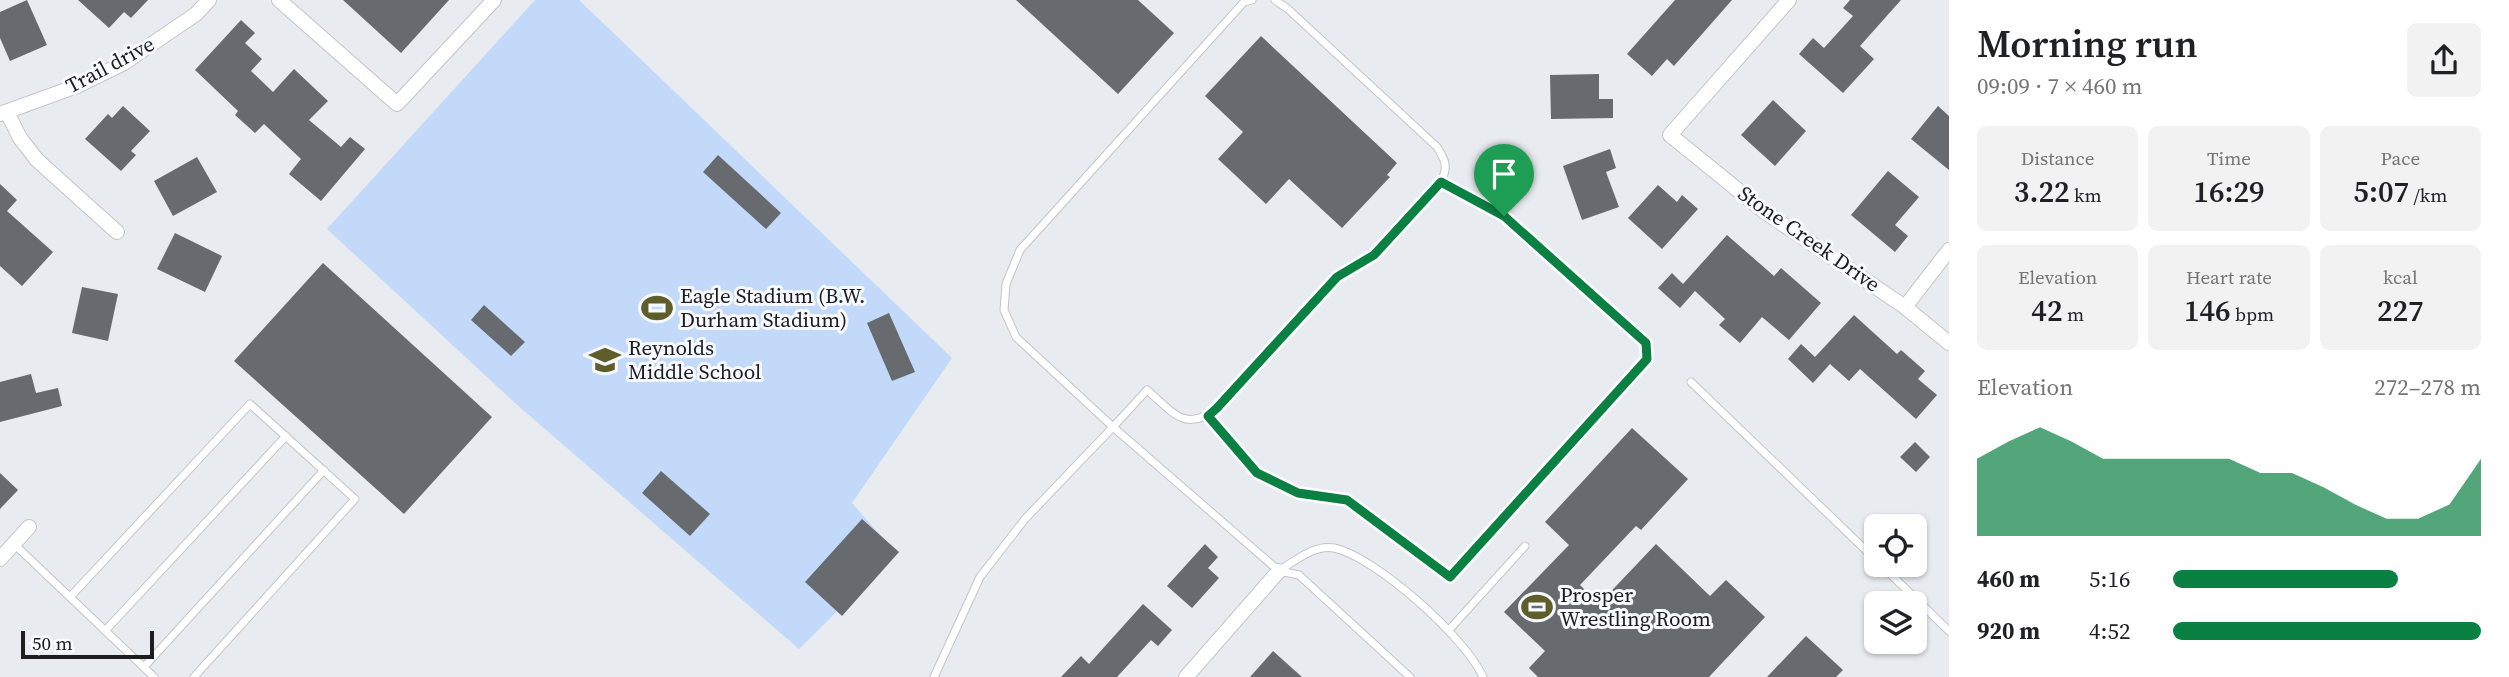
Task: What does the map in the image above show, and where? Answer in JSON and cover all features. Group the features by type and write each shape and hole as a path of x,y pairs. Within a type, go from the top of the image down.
{"street":[{"name":"Trail drive","path":"3,113 77,86 124,62 197,14 209,0"},
{"path":"279,0 397,104 494,0"},
{"name":"Stone Creek Drive","path":"1788,0 1670,135 1765,212 1905,307 1949,343"},
{"path":"3,113 37,160 117,232"},
{"path":"1905,307 1949,250"},
{"path":"0,559 29,527"},
{"path":"1186,677 1279,570"}],"lane":[{"path":"1252,0 1244,2 1020,250 1006,284 1004,310 1016,337 1112,428 1279,570 1299,575 1410,677"},
{"path":"934,677 980,577 1025,519 1147,390 1180,419 1193,421 1208,416 1337,277 1374,255 1441,182 1446,171 1446,161 1437,147 1275,0"},
{"path":"1208,416 1257,473 1298,493 1347,500 1450,577 1647,359 1646,343 1504,216 1441,182"},
{"path":"1691,382 1864,549"},
{"path":"70,597 250,404 355,499 194,677"},
{"path":"105,631 286,436"},
{"path":"144,667 324,470"},
{"path":"14,544 154,677"},
{"path":"1449,630 1525,546"},
{"path":"1279,570 1309,552 1332,547 1374,566 1449,630 1480,669 1483,677"},
{"path":"1893,577 1949,631"}],"shaded area":[{"name":"Eagle Stadium (B.W. Durham Stadium)","path":"535,0 579,0 952,358 852,503 896,553 799,649 515,403 327,229"}],"building":[{"path":"27,0 47,45 10,61 0,38 0,12"},
{"path":"78,0 148,0 131,18 124,12 109,28"},
{"path":"343,0 449,0 401,53"},
{"path":"1016,0 1138,0 1174,33 1118,94"},
{"path":"1675,0 1732,0 1674,66 1667,59 1652,76 1627,54"},
{"path":"1850,0 1901,0 1860,46 1874,59 1843,93 1799,54 1813,38 1824,48 1853,16 1843,8"},
{"path":"241,20 255,33 245,43 262,59 251,71 273,92 294,69 328,101 309,120 341,147 350,137 365,149 321,201 289,174 301,159 264,124 255,133 235,115 238,111 195,70"},
{"path":"1261,36 1397,163 1387,175 1390,177 1342,228 1289,179 1266,204 1218,159 1243,132 1205,96"},
{"path":"1599,74 1599,99 1613,99 1613,118 1551,119 1550,75"},
{"path":"1773,100 1806,131 1775,166 1741,135"},
{"path":"123,106 150,131 131,151 136,155 121,171 85,139 108,114 112,118"},
{"path":"1938,106 1949,116 1949,170 1911,139"},
{"path":"1610,149 1616,168 1606,172 1619,207 1582,220 1563,166"},
{"path":"718,155 781,213 766,229 703,172"},
{"path":"197,157 217,192 173,216 154,181"},
{"path":"1888,171 1919,197 1895,225 1908,236 1895,252 1851,215"},
{"path":"0,184 17,200 7,211 53,252 22,286 0,266"},
{"path":"1658,185 1677,202 1682,195 1698,209 1662,249 1628,218"},
{"path":"175,233 222,256 205,292 157,269"},
{"path":"1727,235 1774,276 1781,268 1821,303 1789,340 1762,317 1740,343 1719,325 1725,319 1695,291 1680,308 1658,288 1672,273 1683,284"},
{"path":"323,263 492,417 404,514 234,361"},
{"path":"82,287 118,294 108,341 72,333"},
{"path":"484,305 525,342 511,356 471,320"},
{"path":"889,313 915,372 892,381 867,323"},
{"path":"1854,315 1897,354 1901,350 1925,371 1918,379 1937,395 1916,419 1860,369 1849,381 1830,364 1813,383 1788,359 1801,344 1815,357"},
{"path":"31,374 36,393 58,388 62,406 0,422 0,382"},
{"path":"1632,428 1688,479 1641,530 1636,526 1580,585 1599,604 1656,544 1710,596 1726,580 1765,617 1709,677 1538,677 1529,668 1545,651 1504,612 1569,545 1545,522"},
{"path":"1915,442 1930,457 1916,472 1900,457"},
{"path":"661,471 710,514 690,536 642,493"},
{"path":"0,473 18,490 0,509"},
{"path":"862,519 899,552 842,616 805,582"},
{"path":"1205,544 1218,557 1208,568 1219,578 1192,608 1167,586"},
{"path":"1143,604 1172,630 1158,646 1151,640 1117,677 1061,677 1081,656 1089,664"},
{"path":"1806,636 1843,670 1836,677 1767,677"},
{"path":"1273,651 1302,677 1250,677"}],"place":[{"name":"Eagle Stadium (B.W. Durham Stadium)","path":"657,308"},
{"name":"Reynolds Middle School","path":"605,360"},
{"name":"Prosper Wrestling Room","path":"1537,607"}],"route":[{"path":"1441,182 1504,216 1646,343 1647,359 1450,577 1347,500 1298,493 1257,473 1208,416 1337,277 1374,255 1441,182"}]}
